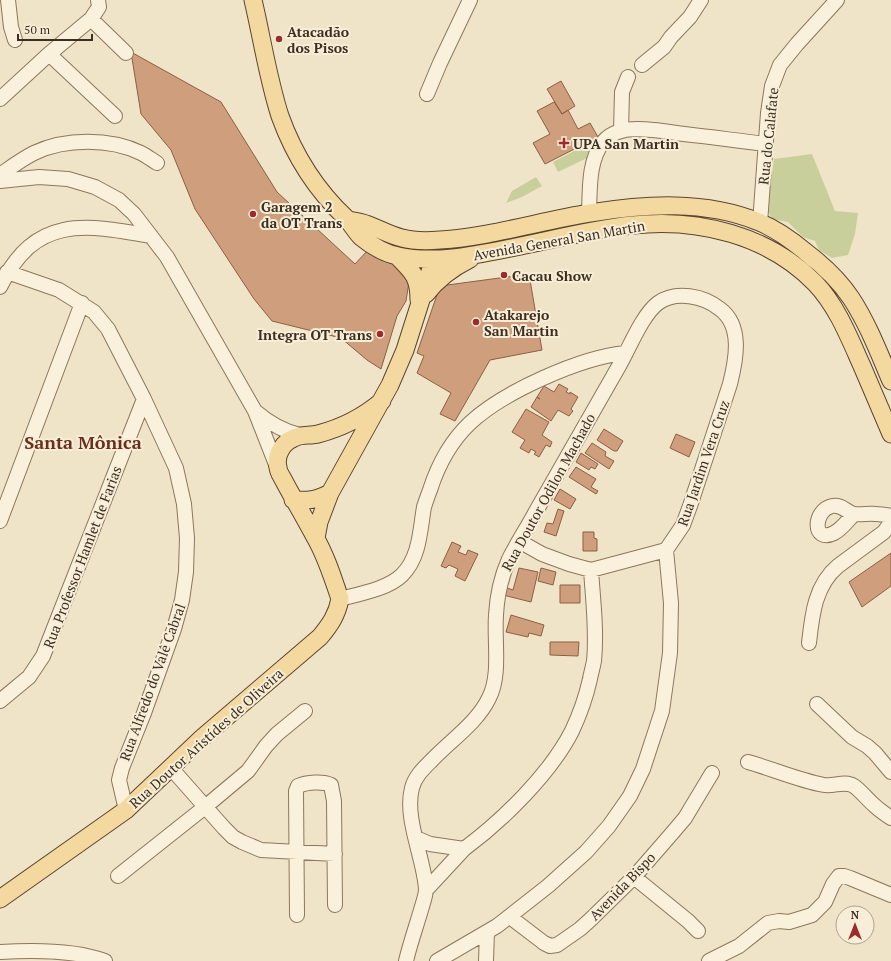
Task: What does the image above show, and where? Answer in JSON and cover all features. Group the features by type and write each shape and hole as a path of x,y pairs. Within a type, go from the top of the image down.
{"main road":[{"name":"Avenida General San Martin","path":"254,0 269,73 281,117 302,163 318,187 338,212 348,220 361,237 377,247 397,256 434,259 477,255 595,231 633,225 662,223 712,228 759,243 779,254 796,267 815,283 830,302 850,339 891,434"},
{"name":"Avenida General San Martin","path":"348,220 366,224 402,238 439,240 471,237 589,213 662,205 692,206 739,215 760,222 799,246 838,280 851,299 872,336 891,381"},
{"path":"316,538 319,522 330,493 382,401 398,367 434,259 471,237"},
{"path":"420,303 431,287 440,278 454,267 477,255"},
{"path":"397,256 415,276 419,286 420,303"},
{"path":"340,599 316,538 293,500 278,467 280,448 286,442 300,435 313,435 342,426 370,412 382,401"},
{"path":"293,500 305,501 318,499 330,493"},
{"name":"Rua Doutor Aristídes de Oliveira","path":"0,899 126,810 202,738 320,638 333,621 340,599"}],"street":[{"path":"8,0 11,27 15,40"},
{"path":"427,94 470,0"},
{"name":"Rua do Calafate","path":"760,222 772,86 780,65 837,0"},
{"path":"642,65 664,47 671,37 690,17 699,1"},
{"path":"0,99 96,10 126,53"},
{"path":"48,54 115,116"},
{"path":"621,131 622,92 628,78"},
{"path":"589,213 591,176 595,156 606,139 621,131 661,131 766,144"},
{"path":"0,174 34,153 51,146 81,142 98,142 128,148 157,163"},
{"path":"0,182 38,177 68,179 95,188 119,200 134,214 167,257 255,411 278,467"},
{"path":"0,287 7,272 22,252 40,238 64,229 84,228 116,230 152,236"},
{"name":"Rua Alfredo do Valê Cabral","path":"7,272 59,290 82,303 94,312 108,329 144,399 176,468 184,504 187,545 186,572 182,600 174,629 120,776 120,785 126,810"},
{"name":"Rua Doutor Odilon Machado","path":"406,961 426,890 412,818 410,803 412,788 418,775 471,722 482,710 490,697 495,681 497,597 502,577 509,561 550,485 652,308 660,301 671,297 684,296 713,303"},
{"path":"0,521 82,303"},
{"name":"Rua Jardim Vera Cruz","path":"666,550 683,525 730,384 735,364 736,348 731,322 724,311 713,303"},
{"path":"340,599 387,584 402,575 409,565 418,546 425,505 435,472 452,444 471,422 486,410 548,376 601,357 626,353"},
{"name":"Rua Professor Hamlet de Farias","path":"0,701 29,677 43,656 144,399"},
{"path":"255,411 273,425 300,435"},
{"path":"854,514 878,514 891,516"},
{"path":"809,643 815,602 826,578 838,566 884,532 891,522"},
{"path":"437,961 510,917 586,852 609,826 630,796 643,769 662,711 670,653 671,604 666,550 591,570 542,554 519,541"},
{"path":"426,890 464,849 490,828 532,786 554,759 572,731 585,698 594,662 595,632 591,570"},
{"path":"817,704 852,736 871,750 891,772"},
{"path":"118,876 248,771 266,746 277,734 305,710"},
{"path":"748,762 800,779 824,785 832,786 841,783 853,786 876,807 891,818"},
{"path":"170,768 224,828 233,837 242,842 262,850 335,854"},
{"name":"Avenida Bispo","path":"510,917 548,946 554,946 590,920 634,877 685,818 712,773"},
{"path":"297,915 296,788 303,784 325,783 331,785 333,793 335,905"},
{"path":"416,838 430,844 464,849"},
{"path":"709,961 739,946 768,923 779,921 789,922 812,915 825,902 838,876 850,878 891,895"},
{"path":"634,877 698,931"},
{"path":"486,961 487,932"},
{"path":"0,952 44,951 94,957 105,961"}],"green space":[{"path":"599,138 587,158 558,172 553,162"},
{"path":"812,154 835,211 858,213 855,234 848,255 832,258 819,250 815,241 803,237 788,222 772,219 767,209 774,159"},
{"path":"536,177 542,186 522,197 506,203 512,191"}],"building":[{"path":"131,52 221,102 277,192 355,264 368,250 401,268 409,282 406,301 397,316 381,369 367,360 341,338 272,321 254,299 195,209 171,150 141,114"},
{"path":"561,81 575,106 562,114 547,89"},
{"path":"554,102 562,114 568,110 578,129 590,123 598,137 545,164 533,143 550,134 537,111"},
{"path":"529,274 542,350 490,360 455,421 440,414 451,393 417,373 424,356 417,353 440,286"},
{"path":"559,384 568,389 566,392 570,394 570,392 578,397 571,409 573,411 569,416 558,410 551,421 531,407 544,386 554,392"},
{"path":"526,409 549,422 542,435 552,442 550,447 546,445 539,457 534,454 536,452 531,449 529,453 520,448 525,440 512,432"},
{"path":"604,429 623,441 617,451 614,451 597,440"},
{"path":"676,434 695,442 689,457 670,448"},
{"path":"592,443 606,452 605,456 614,461 609,469 585,453"},
{"path":"581,453 598,464 595,469 591,467 589,470 576,462"},
{"path":"576,467 596,479 591,487 598,491 596,494 569,477"},
{"path":"560,489 576,499 570,509 554,500"},
{"path":"558,509 564,511 556,536 544,532 547,523 553,524"},
{"path":"583,532 594,532 594,538 597,539 597,551 583,551"},
{"path":"452,542 461,546 458,552 466,555 468,550 478,554 465,581 455,576 458,569 449,565 446,568 441,566"},
{"path":"891,553 891,586 862,607 849,582"},
{"path":"519,568 538,572 531,602 503,595 504,587 513,590"},
{"path":"541,568 556,572 553,585 538,581"},
{"path":"560,585 580,585 580,603 560,603"},
{"path":"511,615 544,625 541,636 529,633 528,637 506,632"},
{"path":"550,642 579,642 578,656 550,655"}],"place":[{"name":"Atacadão dos Pisos","path":"279,39"},
{"name":"UPA San Martin","path":"564,143"},
{"name":"Garagem 2 da OT Trans","path":"253,214"},
{"name":"Cacau Show","path":"504,275"},
{"name":"Atakarejo San Martin","path":"476,322"},
{"name":"Integra OT Trans","path":"380,334"}],"district":[{"name":"Santa Mônica","path":"83,442"}]}
